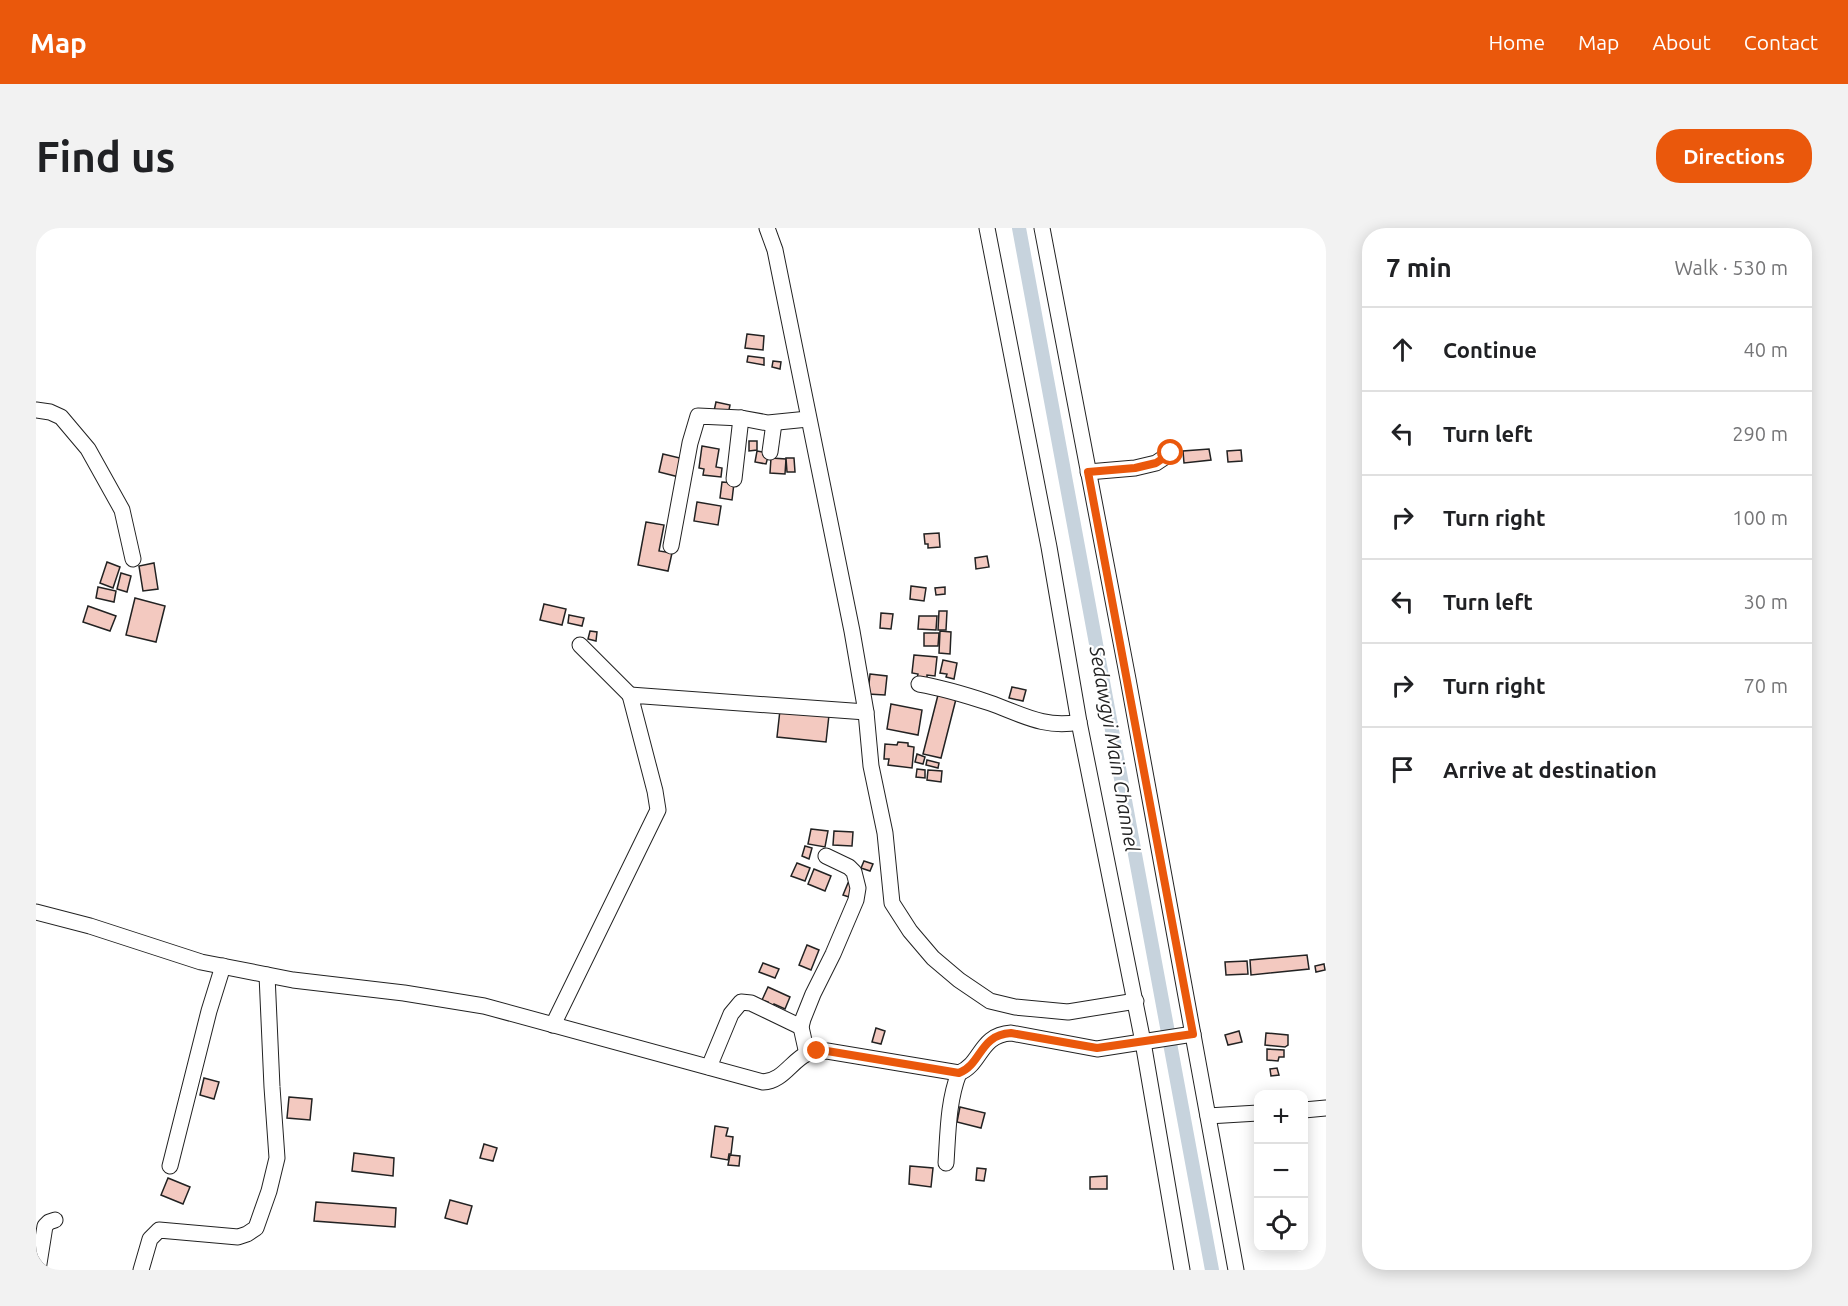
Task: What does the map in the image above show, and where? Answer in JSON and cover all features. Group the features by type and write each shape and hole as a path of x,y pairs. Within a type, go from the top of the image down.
{"street":[{"path":"767,228 775,250 852,631 866,712 871,766 885,833 892,903 910,931 933,958 959,980 990,1001 1015,1007 1068,1012 1136,1001"},
{"path":"987,228 1049,548 1078,722 1136,1001 1147,1041 1182,1270"},
{"path":"1042,228 1190,1034 1208,1116 1236,1270"},
{"path":"36,410 50,412 61,417 88,449 122,510 133,559"},
{"path":"671,546 690,443 698,416 741,418 774,423 808,419"},
{"path":"734,479 741,418"},
{"path":"770,452 774,423"},
{"path":"1088,472 1135,468 1156,463 1171,453"},
{"path":"553,1024 658,810 630,695 580,645"},
{"path":"919,684 944,688 1042,722 1065,724 1078,722"},
{"path":"630,695 866,712"},
{"path":"807,1054 801,1027 813,994 851,911 858,888 854,872 849,867 826,856"},
{"path":"36,912 90,926 201,962 293,980 484,1006 766,1082 777,1079 807,1054 827,1051 959,1073 966,1070 989,1041 1002,1033 1097,1048 1190,1034"},
{"path":"170,1166 203,1032 224,966"},
{"path":"141,1270 150,1239 159,1230 238,1237 256,1228 269,1191 277,1158 267,975"},
{"path":"709,1067 731,1014 741,1002 751,1003 801,1027"},
{"path":"946,1163 954,1086 959,1073"},
{"path":"1308,1110 1326,1108"},
{"path":"1208,1116 1254,1113"},
{"path":"38,1270 45,1226 55,1220"}],"building":[{"path":"747,334 764,336 763,350 745,348"},
{"path":"748,356 764,358 764,365 747,362"},
{"path":"773,361 781,362 780,369 772,367"},
{"path":"716,402 730,405 728,415 714,411"},
{"path":"749,441 757,441 757,450 749,451"},
{"path":"702,446 719,449 716,467 722,468 721,477 703,475 704,469 699,468"},
{"path":"1209,449 1211,460 1184,463 1183,451"},
{"path":"1241,450 1242,461 1228,462 1227,451"},
{"path":"757,451 769,453 766,464 755,462"},
{"path":"663,454 684,459 679,477 659,472"},
{"path":"771,458 786,459 785,474 770,473"},
{"path":"786,458 794,458 795,472 787,472"},
{"path":"722,482 734,483 732,500 720,498"},
{"path":"697,502 721,506 718,525 694,521"},
{"path":"646,522 664,525 659,551 672,553 668,571 638,565"},
{"path":"939,533 940,547 928,548 924,534"},
{"path":"987,556 989,567 976,569 975,558"},
{"path":"107,562 120,567 113,588 100,583"},
{"path":"154,563 158,589 143,591 139,566"},
{"path":"121,573 131,576 127,592 117,589"},
{"path":"911,586 926,588 924,601 910,599"},
{"path":"98,587 116,591 114,602 96,598"},
{"path":"945,587 945,594 936,595 935,588"},
{"path":"135,598 165,606 156,642 126,635"},
{"path":"544,604 566,609 562,625 540,620"},
{"path":"88,606 116,616 110,631 83,622"},
{"path":"939,611 947,611 946,630 938,630"},
{"path":"881,613 893,614 891,629 880,628"},
{"path":"569,615 584,618 582,626 568,623"},
{"path":"919,616 937,616 936,630 918,629"},
{"path":"590,631 597,632 596,641 588,639"},
{"path":"940,631 951,632 950,654 939,653"},
{"path":"924,633 939,633 938,646 924,646"},
{"path":"914,655 937,657 935,676 927,675 927,679 917,678 918,674 912,673"},
{"path":"943,660 957,663 954,679 946,677 947,674 940,673"},
{"path":"870,674 887,676 885,695 868,694"},
{"path":"1012,687 1026,690 1023,701 1009,698"},
{"path":"938,695 956,699 941,758 923,754"},
{"path":"891,704 922,710 918,735 887,729"},
{"path":"780,710 829,715 826,742 777,737"},
{"path":"898,742 908,743 908,746 914,747 912,768 888,765 889,759 884,759 885,744 897,745"},
{"path":"917,754 925,757 923,764 915,762"},
{"path":"927,760 939,763 938,768 926,765"},
{"path":"917,769 925,770 925,778 916,777"},
{"path":"928,770 942,771 941,782 927,780"},
{"path":"811,829 828,831 825,847 808,844"},
{"path":"834,831 853,832 852,846 833,845"},
{"path":"805,846 812,848 809,859 802,856"},
{"path":"864,861 873,864 870,871 861,868"},
{"path":"797,863 810,868 805,881 791,876"},
{"path":"814,869 831,876 825,891 808,884"},
{"path":"848,883 856,886 852,898 843,895"},
{"path":"807,945 819,950 811,970 799,965"},
{"path":"1307,955 1309,969 1251,975 1250,960"},
{"path":"1247,961 1248,974 1226,975 1225,962"},
{"path":"763,963 779,969 775,978 759,972"},
{"path":"1324,964 1325,970 1316,972 1315,966"},
{"path":"768,987 790,997 785,1009 774,1004 771,1010 766,1007 768,1002 762,1000"},
{"path":"876,1028 885,1031 881,1044 872,1042"},
{"path":"1239,1031 1242,1042 1228,1045 1225,1035"},
{"path":"1266,1033 1288,1035 1288,1045 1285,1047 1265,1045"},
{"path":"1267,1049 1284,1050 1284,1057 1279,1057 1278,1061 1267,1060"},
{"path":"1277,1068 1279,1075 1271,1076 1270,1069"},
{"path":"204,1078 219,1082 214,1099 200,1095"},
{"path":"289,1097 312,1099 310,1120 287,1118"},
{"path":"960,1107 985,1113 981,1128 957,1122"},
{"path":"715,1126 728,1128 726,1136 733,1137 728,1160 711,1157"},
{"path":"484,1144 497,1148 493,1161 480,1158"},
{"path":"354,1153 394,1158 393,1176 352,1171"},
{"path":"730,1155 740,1156 739,1166 728,1165"},
{"path":"910,1166 933,1168 931,1187 909,1184"},
{"path":"977,1168 986,1169 984,1181 976,1180"},
{"path":"1107,1176 1107,1189 1090,1189 1090,1177"},
{"path":"168,1178 190,1187 183,1204 161,1195"},
{"path":"450,1200 472,1206 467,1224 445,1218"},
{"path":"316,1202 396,1208 395,1227 314,1221"}],"waterway":[{"name":"Sedawgyi Main Channel","path":"1019,228 1212,1270"}],"route":[{"path":"817,1051 959,1073 966,1070 989,1041 1002,1033 1088,1048 1108,1048 1193,1034 1088,472 1135,468 1156,463 1171,453"}]}
